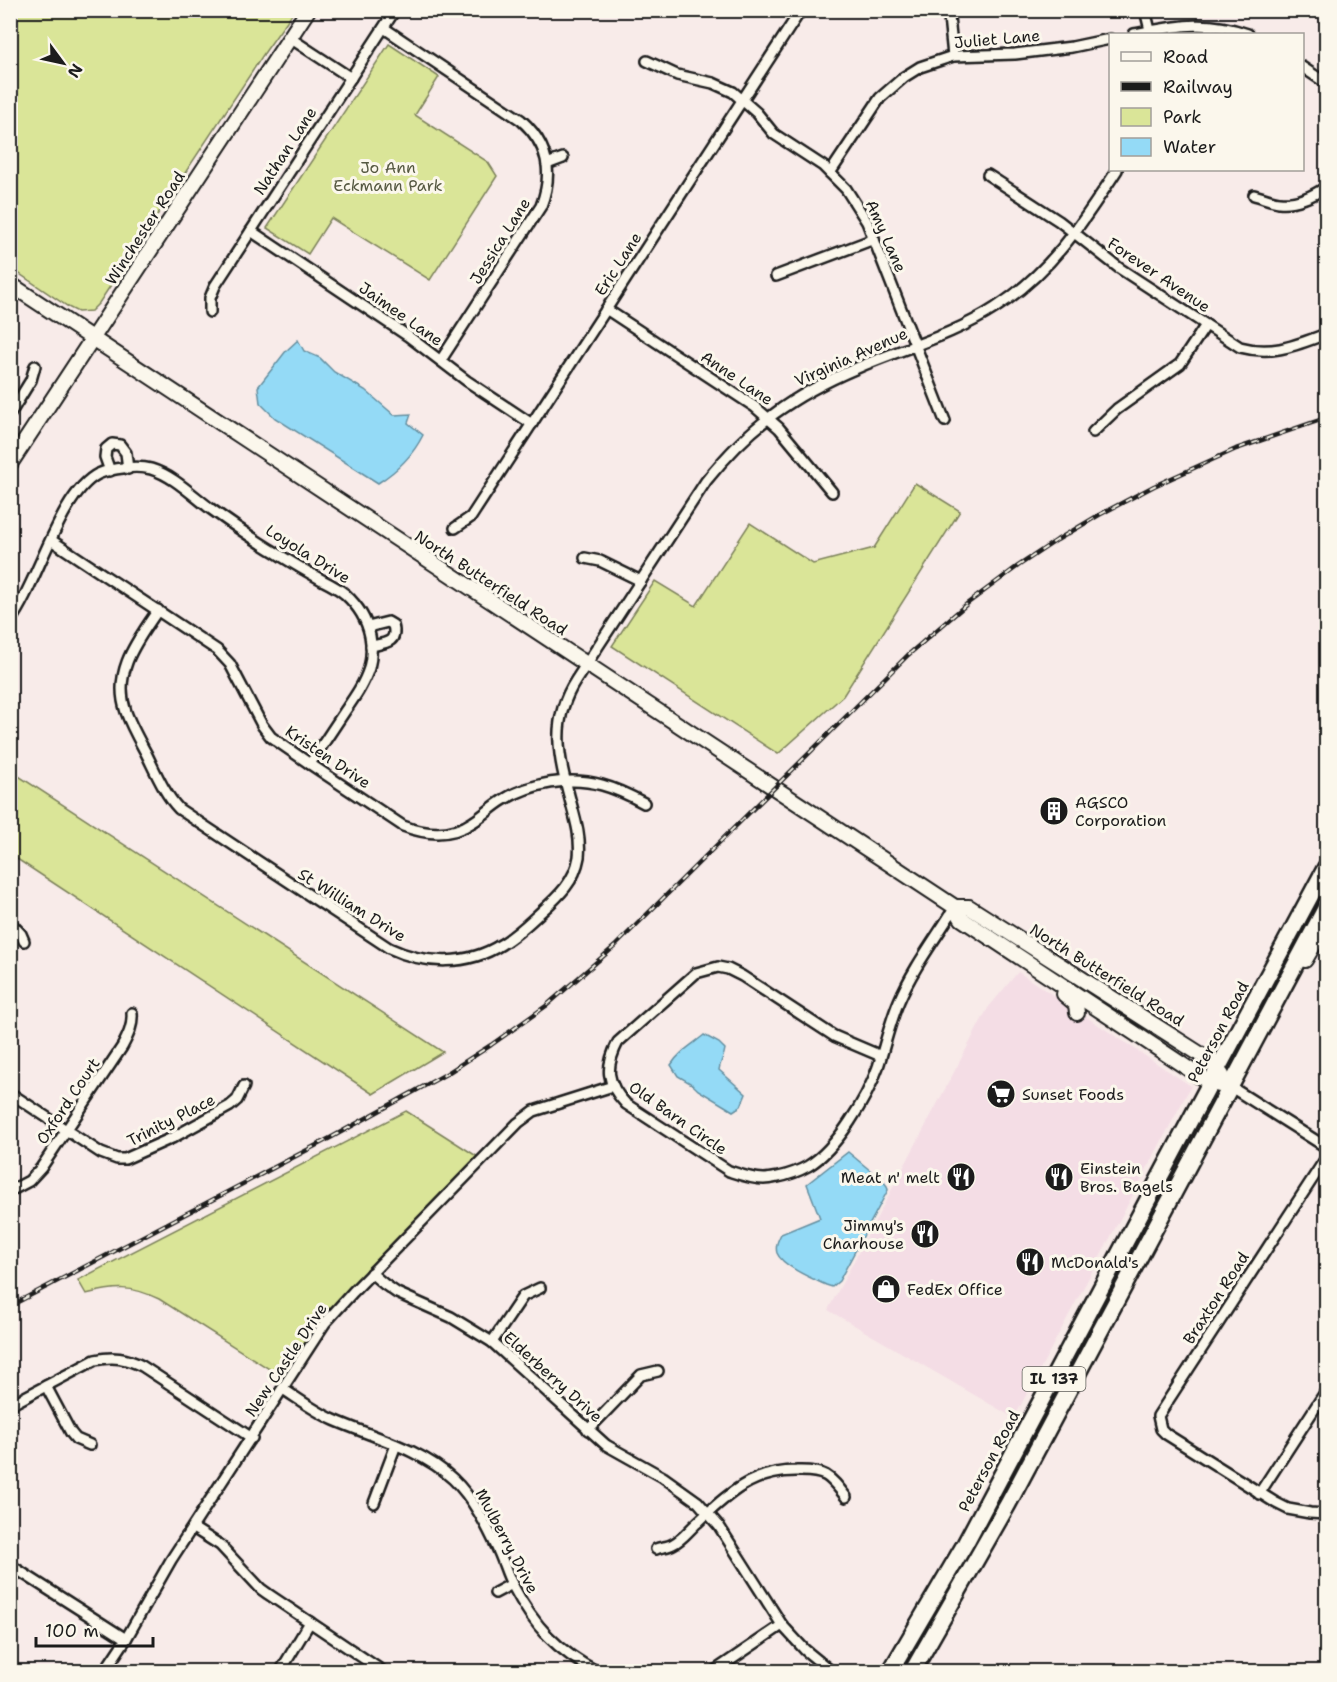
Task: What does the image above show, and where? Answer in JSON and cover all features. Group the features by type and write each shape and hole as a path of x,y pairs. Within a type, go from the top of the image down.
{"main road":[{"name":"Winchester Road","path":"10,464 15,448 93,339 308,10"},
{"name":"North Butterfield Road","path":"10,284 955,907 962,919 1210,1083 1230,1087"},
{"name":"Peterson Road","path":"1284,946 1326,858"},
{"name":"Peterson Road","path":"890,1671 965,1544 1326,867"},
{"name":"North Butterfield Road","path":"955,907 969,907 1211,1060 1230,1087"},
{"name":"IL 137","path":"912,1671 1008,1504 1326,907"},
{"path":"1267,1020 1326,924"},
{"path":"1008,950 1015,959 1076,1004 1077,1013"},
{"path":"1079,976 1092,1005"}],"street":[{"name":"Nathan Lane","path":"210,312 210,298 214,286 395,10"},
{"name":"Eric Lane","path":"455,528 471,517 801,10"},
{"path":"950,10 953,56"},
{"path":"1145,10 1151,33 1176,26 1199,24 1227,27 1245,33"},
{"name":"Jessica Lane","path":"384,28 521,120 535,134 546,155 548,184 541,206 441,360"},
{"path":"290,38 351,78"},
{"name":"Juliet Lane","path":"830,173 880,98 904,77 921,67 953,56 1015,54 1072,47 1109,39"},
{"name":"Amy Lane","path":"647,61 677,75 727,88 742,100 774,134 823,166 846,189 867,222 945,421"},
{"path":"1304,68 1326,83"},
{"path":"547,164 563,158"},
{"name":"Virginia Avenue","path":"586,665 712,474 737,446 787,404 807,392 857,368 962,327 1018,292 1041,272 1074,233 1116,171"},
{"name":"Forever Avenue","path":"988,175 1059,221 1119,268 1240,347 1265,352 1284,349 1326,334"},
{"path":"1254,195 1278,202 1294,201 1326,187"},
{"name":"Jaimee Lane","path":"251,231 408,336 467,381 532,424"},
{"path":"776,276 874,239"},
{"name":"Anne Lane","path":"606,309 769,418 832,492"},
{"path":"1093,432 1117,409 1180,364 1206,325"},
{"path":"10,414 31,380 35,366"},
{"name":"Loyola Drive","path":"51,540 76,494 92,478 119,469 143,467 169,477 244,532 341,591 356,604 368,627 371,646 369,667 359,690 310,764"},
{"path":"10,621 51,540"},
{"name":"Kristen Drive","path":"51,540 218,650 239,678 262,725 277,742 403,826 428,833 457,831 472,823 502,800 542,784 588,782 621,791 644,803"},
{"path":"585,558 600,561 641,581"},
{"name":"St William Drive","path":"158,610 127,661 122,680 122,697 126,712 170,800 191,819 389,948 419,959 436,961 467,958 501,945 559,896 576,870 579,839 559,754 559,731 561,708 568,692 586,665"},
{"path":"368,627 388,622 393,625 395,632 394,638 388,642 371,646"},
{"name":"Old Barn Circle","path":"881,1056 834,1036 742,976 718,967 696,973 618,1042 609,1065 612,1086 626,1104 729,1171 747,1177 767,1179 787,1175 808,1166 822,1155 861,1104 877,1068 881,1056 899,1002 911,978 955,907"},
{"path":"10,922 24,941"},
{"name":"Oxford Court","path":"10,1191 19,1188 36,1175 122,1047 130,1031 132,1013"},
{"name":"Trinity Place","path":"10,1094 101,1153 117,1158 129,1158 172,1138 230,1106 237,1100 244,1086"},
{"name":"New Castle Drive","path":"104,1671 126,1639 171,1560 326,1323 371,1273 518,1123 534,1111 612,1086"},
{"name":"North Butterfield Road","path":"1230,1087 1326,1147"},
{"name":"Braxton Road","path":"1326,1158 1158,1416 1161,1429 1259,1494 1287,1509 1326,1514"},
{"name":"Elderberry Drive","path":"371,1273 397,1293 451,1317 492,1342 588,1430 606,1444 683,1490 708,1513"},
{"path":"492,1342 524,1296 540,1288"},
{"path":"10,1405 95,1360 107,1357 130,1360 252,1438"},
{"path":"588,1430 641,1375 658,1371"},
{"path":"46,1386 72,1433 76,1438 90,1444"},
{"name":"Mulberry Drive","path":"283,1389 323,1415 417,1454 452,1478 474,1505 512,1584 530,1615 551,1641 598,1671"},
{"path":"1259,1494 1326,1391"},
{"path":"374,1503 396,1445"},
{"path":"656,1549 674,1544 734,1491 761,1476 789,1471 810,1471 832,1478 846,1497"},
{"path":"708,1513 719,1526 782,1625 805,1650 832,1671"},
{"path":"193,1528 220,1545 261,1589 384,1671"},
{"path":"10,1565 126,1639"},
{"path":"495,1593 512,1584"},
{"path":"280,1671 310,1622"},
{"path":"713,1671 782,1625"}],"shaded area":[{"path":"1018,972 1191,1086 1014,1418 828,1310 988,1008"}],"green space":[{"path":"10,11 294,11 99,303 91,311 78,312 70,308 11,268"},
{"name":"Jo Ann Eckmann Park","path":"389,44 439,77 415,115 488,162 497,176 430,280 331,218 308,254 267,228"},
{"path":"915,483 960,511 843,696 778,754 612,646 655,581 696,606 750,523 813,564 874,548"},
{"path":"10,771 443,1052 373,1094 11,855"},
{"path":"406,1111 478,1157 344,1296 285,1379 159,1299 131,1289 86,1294 78,1280"}],"water":[{"path":"298,340 304,351 320,358 334,372 365,390 394,415 411,414 408,423 423,435 404,462 378,483 275,418 260,403 258,387 286,351"},
{"path":"704,1035 725,1049 719,1070 746,1094 741,1106 733,1111 678,1076 671,1065 682,1052"},
{"path":"848,1152 883,1181 888,1190 839,1281 832,1287 806,1276 785,1263 777,1253 777,1245 781,1234 820,1218 807,1184"}],"railway":[{"path":"10,1306 332,1137 446,1074 491,1045 546,1006 615,946 908,655 968,603 1057,540 1154,486 1236,449 1326,418"}],"place":[{"name":"AGSCO Corporation","path":"1054,811"},
{"name":"Sunset Foods","path":"1001,1094"},
{"name":"Meat n' melt","path":"961,1177"},
{"name":"Einstein Bros. Bagels","path":"1059,1177"},
{"name":"Jimmy's Charhouse","path":"925,1234"},
{"name":"McDonald's","path":"1030,1262"},
{"name":"FedEx Office","path":"886,1289"}]}
